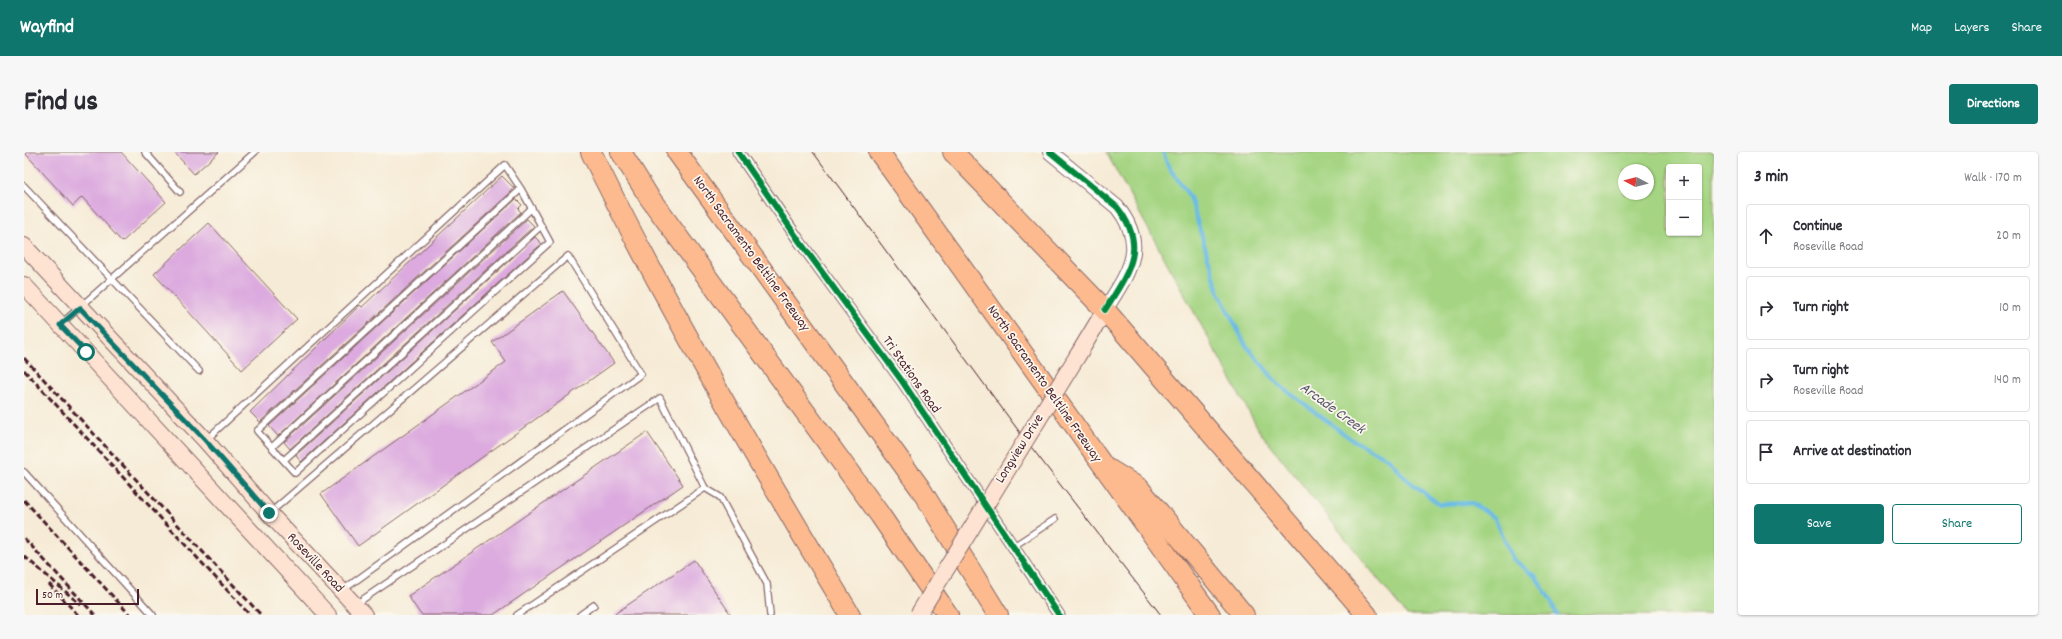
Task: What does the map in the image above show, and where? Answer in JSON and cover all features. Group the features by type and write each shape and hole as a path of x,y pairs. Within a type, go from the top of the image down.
{"highway":[{"path":"591,152 673,312 850,615"},
{"path":"621,152 649,197 880,515 948,615"},
{"name":"North Sacramento Beltline Freeway","path":"677,152 920,488 998,615"},
{"name":"North Sacramento Beltline Freeway","path":"879,152 1210,615"},
{"path":"953,152 1105,310 1367,615"},
{"path":"1101,464 1139,488 1244,615"}],"main road":[{"name":"Roseville Road","path":"24,246 80,308 205,440 269,513 359,610"},
{"name":"Roseville Road","path":"24,285 328,615"},
{"name":"Longview Drive","path":"918,615 1105,310"}],"street":[{"name":"Tri Stations Road","path":"738,152 800,242 902,381 1059,615"},
{"name":"Longview Drive","path":"1050,152 1117,207 1126,218 1132,232 1133,258 1129,271 1105,310"}],"lane":[{"path":"145,152 180,192"},
{"path":"60,325 254,152"},
{"path":"205,440 505,165 521,189 550,242 295,474 257,431 521,189"},
{"path":"24,186 200,371"},
{"path":"272,447 532,208"},
{"path":"284,460 541,226"},
{"path":"269,513 568,256 641,374 341,591"},
{"path":"359,610 660,398 705,488 720,497 767,584 770,615"},
{"path":"24,472 153,615"},
{"path":"517,615 705,488"},
{"path":"1014,546 1055,518"},
{"path":"580,615 594,605"}],"green space":[{"path":"1106,152 1714,152 1714,615 1407,615 1260,432"}],"building":[{"path":"24,152 121,152 166,202 122,242 82,197 73,206"},
{"path":"174,152 219,152 194,174"},
{"path":"502,176 514,188 510,193 260,422 250,412 360,305 362,307"},
{"path":"516,199 522,205 518,209 521,212 278,436 269,426"},
{"path":"527,219 534,226 290,449 284,442"},
{"path":"209,223 297,319 242,370 154,274"},
{"path":"535,237 542,244 301,462 296,455"},
{"path":"563,291 614,363 358,546 321,494 506,362 492,342"},
{"path":"647,432 683,485 493,615 421,615 408,596"},
{"path":"694,560 731,615 613,615"}],"waterway":[{"name":"Arcade Creek","path":"1163,152 1168,166 1190,197 1219,293 1245,344 1278,384 1351,439 1390,460 1405,478 1439,504 1472,503 1495,518 1513,559 1536,577 1550,599 1557,615"}],"tram line":[{"path":"813,152 1018,430 1161,615"}],"railway":[{"path":"24,358 261,615"},
{"path":"24,370 250,615"},
{"path":"24,500 130,615"},
{"path":"24,538 95,615"},
{"path":"24,556 81,605"},
{"path":"49,584 78,615"}],"cycle path":[{"path":"738,152 800,242 902,381 1059,615"},
{"path":"1050,152 1117,207 1127,221 1132,235 1132,260 1121,284 1105,310"}],"route":[{"path":"86,352 60,325 80,308 205,440 269,513"}]}
